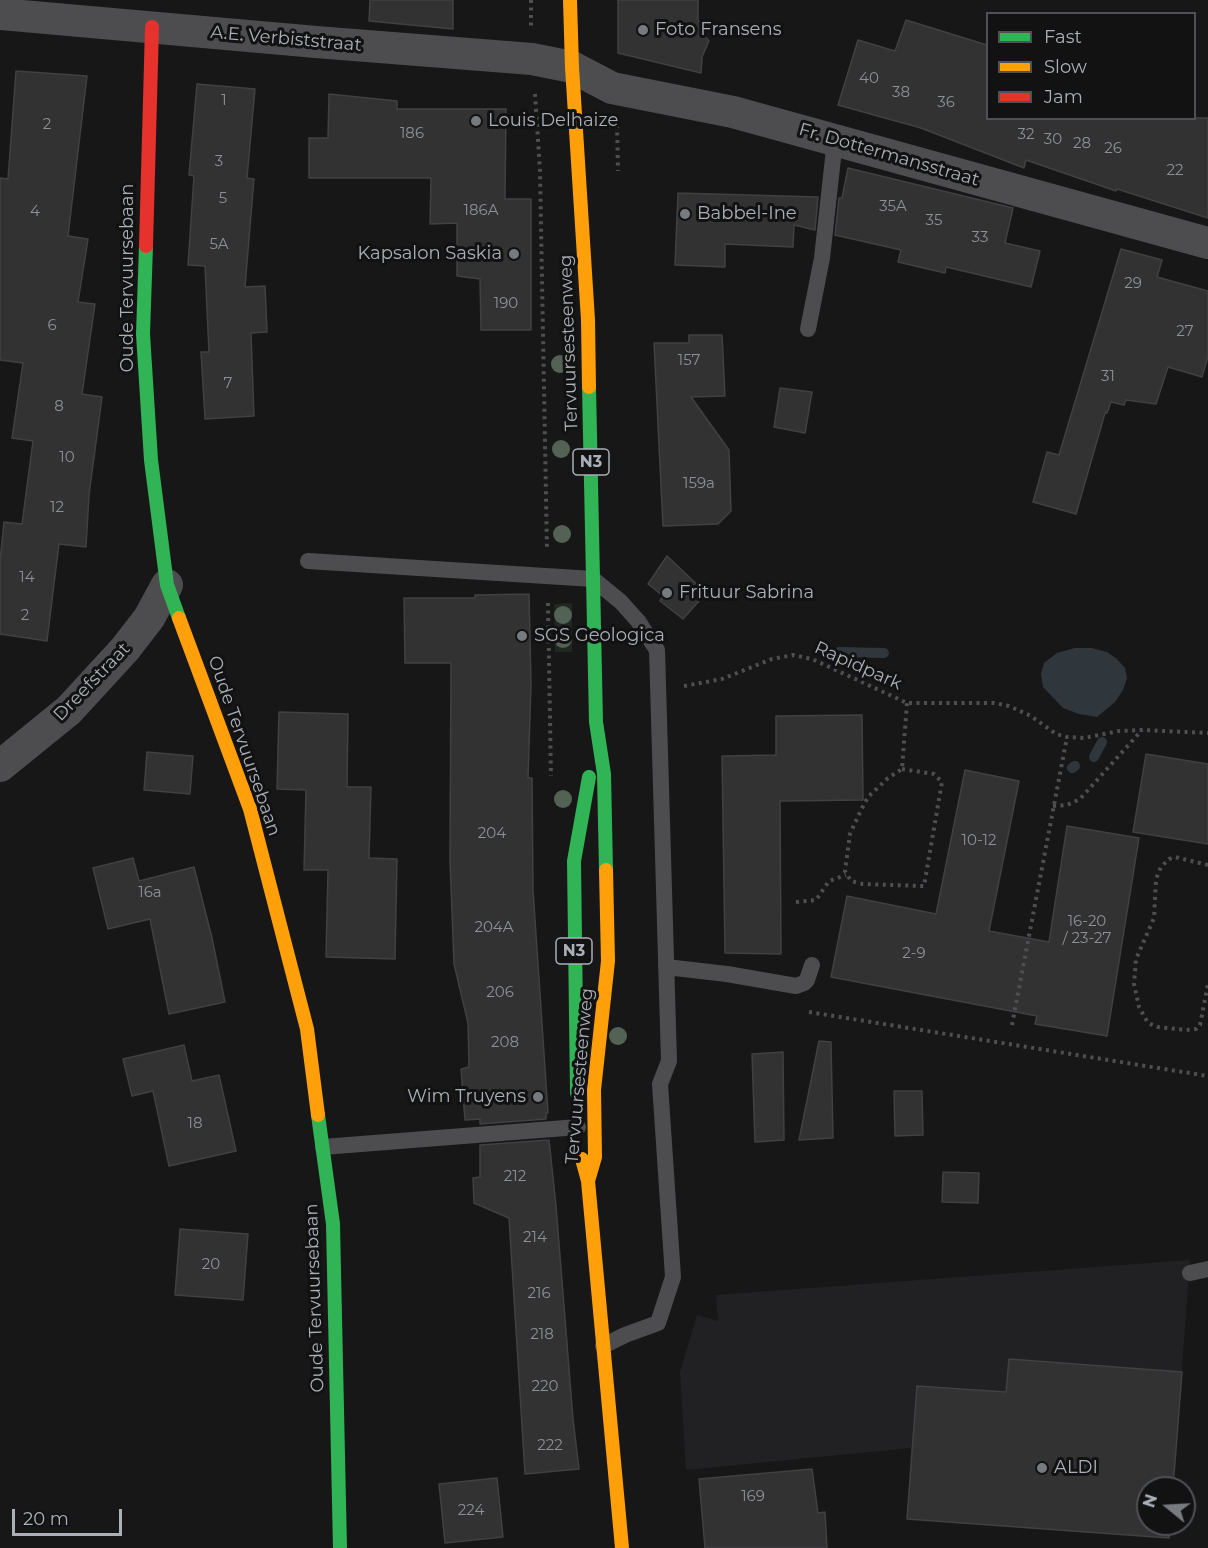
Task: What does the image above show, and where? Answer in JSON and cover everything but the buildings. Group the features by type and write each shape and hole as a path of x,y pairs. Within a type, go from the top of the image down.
{"main road":[{"name":"Tervuursesteenweg","path":"570,0 588,320 596,722 604,774 608,961 594,1090 595,1157 588,1181"},
{"name":"Oude Tervuursebaan","path":"152,27 143,334 151,460 167,585 250,809 307,1029 333,1224 340,1548"},
{"name":"Tervuursesteenweg","path":"596,722 586,801 574,861 578,1115 580,1153 588,1181 622,1548"}],"street":[{"name":"A.E. Verbiststraat","path":"0,14 307,42 532,59 572,67"},
{"name":"Fr. Dottermansstraat","path":"572,67 612,88 733,112 1208,243"},
{"name":"Dreefstraat","path":"0,766 69,710 125,649 149,618 167,585"}],"lane":[{"path":"808,329 822,258 836,140"},
{"path":"308,561 593,579 621,602 638,621 657,650 669,1061 660,1084 674,1276 658,1323 603,1346"},
{"path":"666,967 795,986 807,980 813,965"},
{"path":"323,1147 578,1115"},
{"path":"1190,1273 1208,1269"}],"path":[{"name":"Rapidpark","path":"658,689 722,679 772,659 793,655 812,659 908,703 994,702 1009,706 1031,716 1056,734 1067,737"},
{"name":"Rapidpark","path":"902,769 908,703"},
{"path":"1053,806 1067,805 1080,799 1142,730"},
{"path":"1012,1025 1067,737 1084,738 1119,731 1142,730 1208,733"},
{"path":"902,769 934,774 942,782 924,886 863,884 851,881 844,871 850,834 861,810 878,787 902,769"},
{"path":"1208,865 1175,857 1169,859 1161,867 1156,879 1154,918 1136,959 1134,984 1139,1007 1148,1023 1158,1027 1186,1030 1196,1029 1200,1025 1208,984"},
{"path":"796,902 813,901 829,881 846,875"},
{"path":"809,1012 1208,1076"}],"shaded area":[{"path":"572,603 572,652 555,652 554,604"},
{"path":"1075,648 1092,648 1107,652 1125,668 1127,678 1123,690 1115,702 1097,717 1063,708 1043,687 1041,674 1044,663 1057,653"},
{"path":"1190,1260 1174,1476 1136,1476 1136,1536 907,1519 911,1448 686,1470 680,1372 697,1315 718,1321 716,1295"},
{"path":"1141,1536 1169,1536 1169,1538"}],"waterway":[{"path":"839,652 884,653"},
{"path":"1094,757 1102,742"}],"traffic: fast":[{"path":"146,246 143,334 151,460 167,585 179,618"},
{"path":"589,387 596,722 604,774 606,870"},
{"path":"577,1093 574,861 589,777"},
{"path":"318,1115 333,1224 340,1548"}],"traffic: slow":[{"path":"570,0 588,320 589,387"},
{"path":"179,618 250,809 307,1029 318,1115"},
{"path":"588,1181 595,1157 594,1090 608,961 606,870"},
{"path":"582,1159 588,1181 622,1548"}],"traffic: jam":[{"path":"146,246 152,27"}],"place":[{"name":"Foto Fransens","path":"643,30"},
{"name":"Louis Delhaize","path":"476,121"},
{"name":"Babbel-Ine","path":"685,214"},
{"name":"Kapsalon Saskia","path":"514,254"},
{"name":"Frituur Sabrina","path":"667,593"},
{"name":"SGS Geologica","path":"522,636"},
{"name":"Wim Truyens","path":"538,1097"},
{"name":"ALDI","path":"1042,1468"}]}
